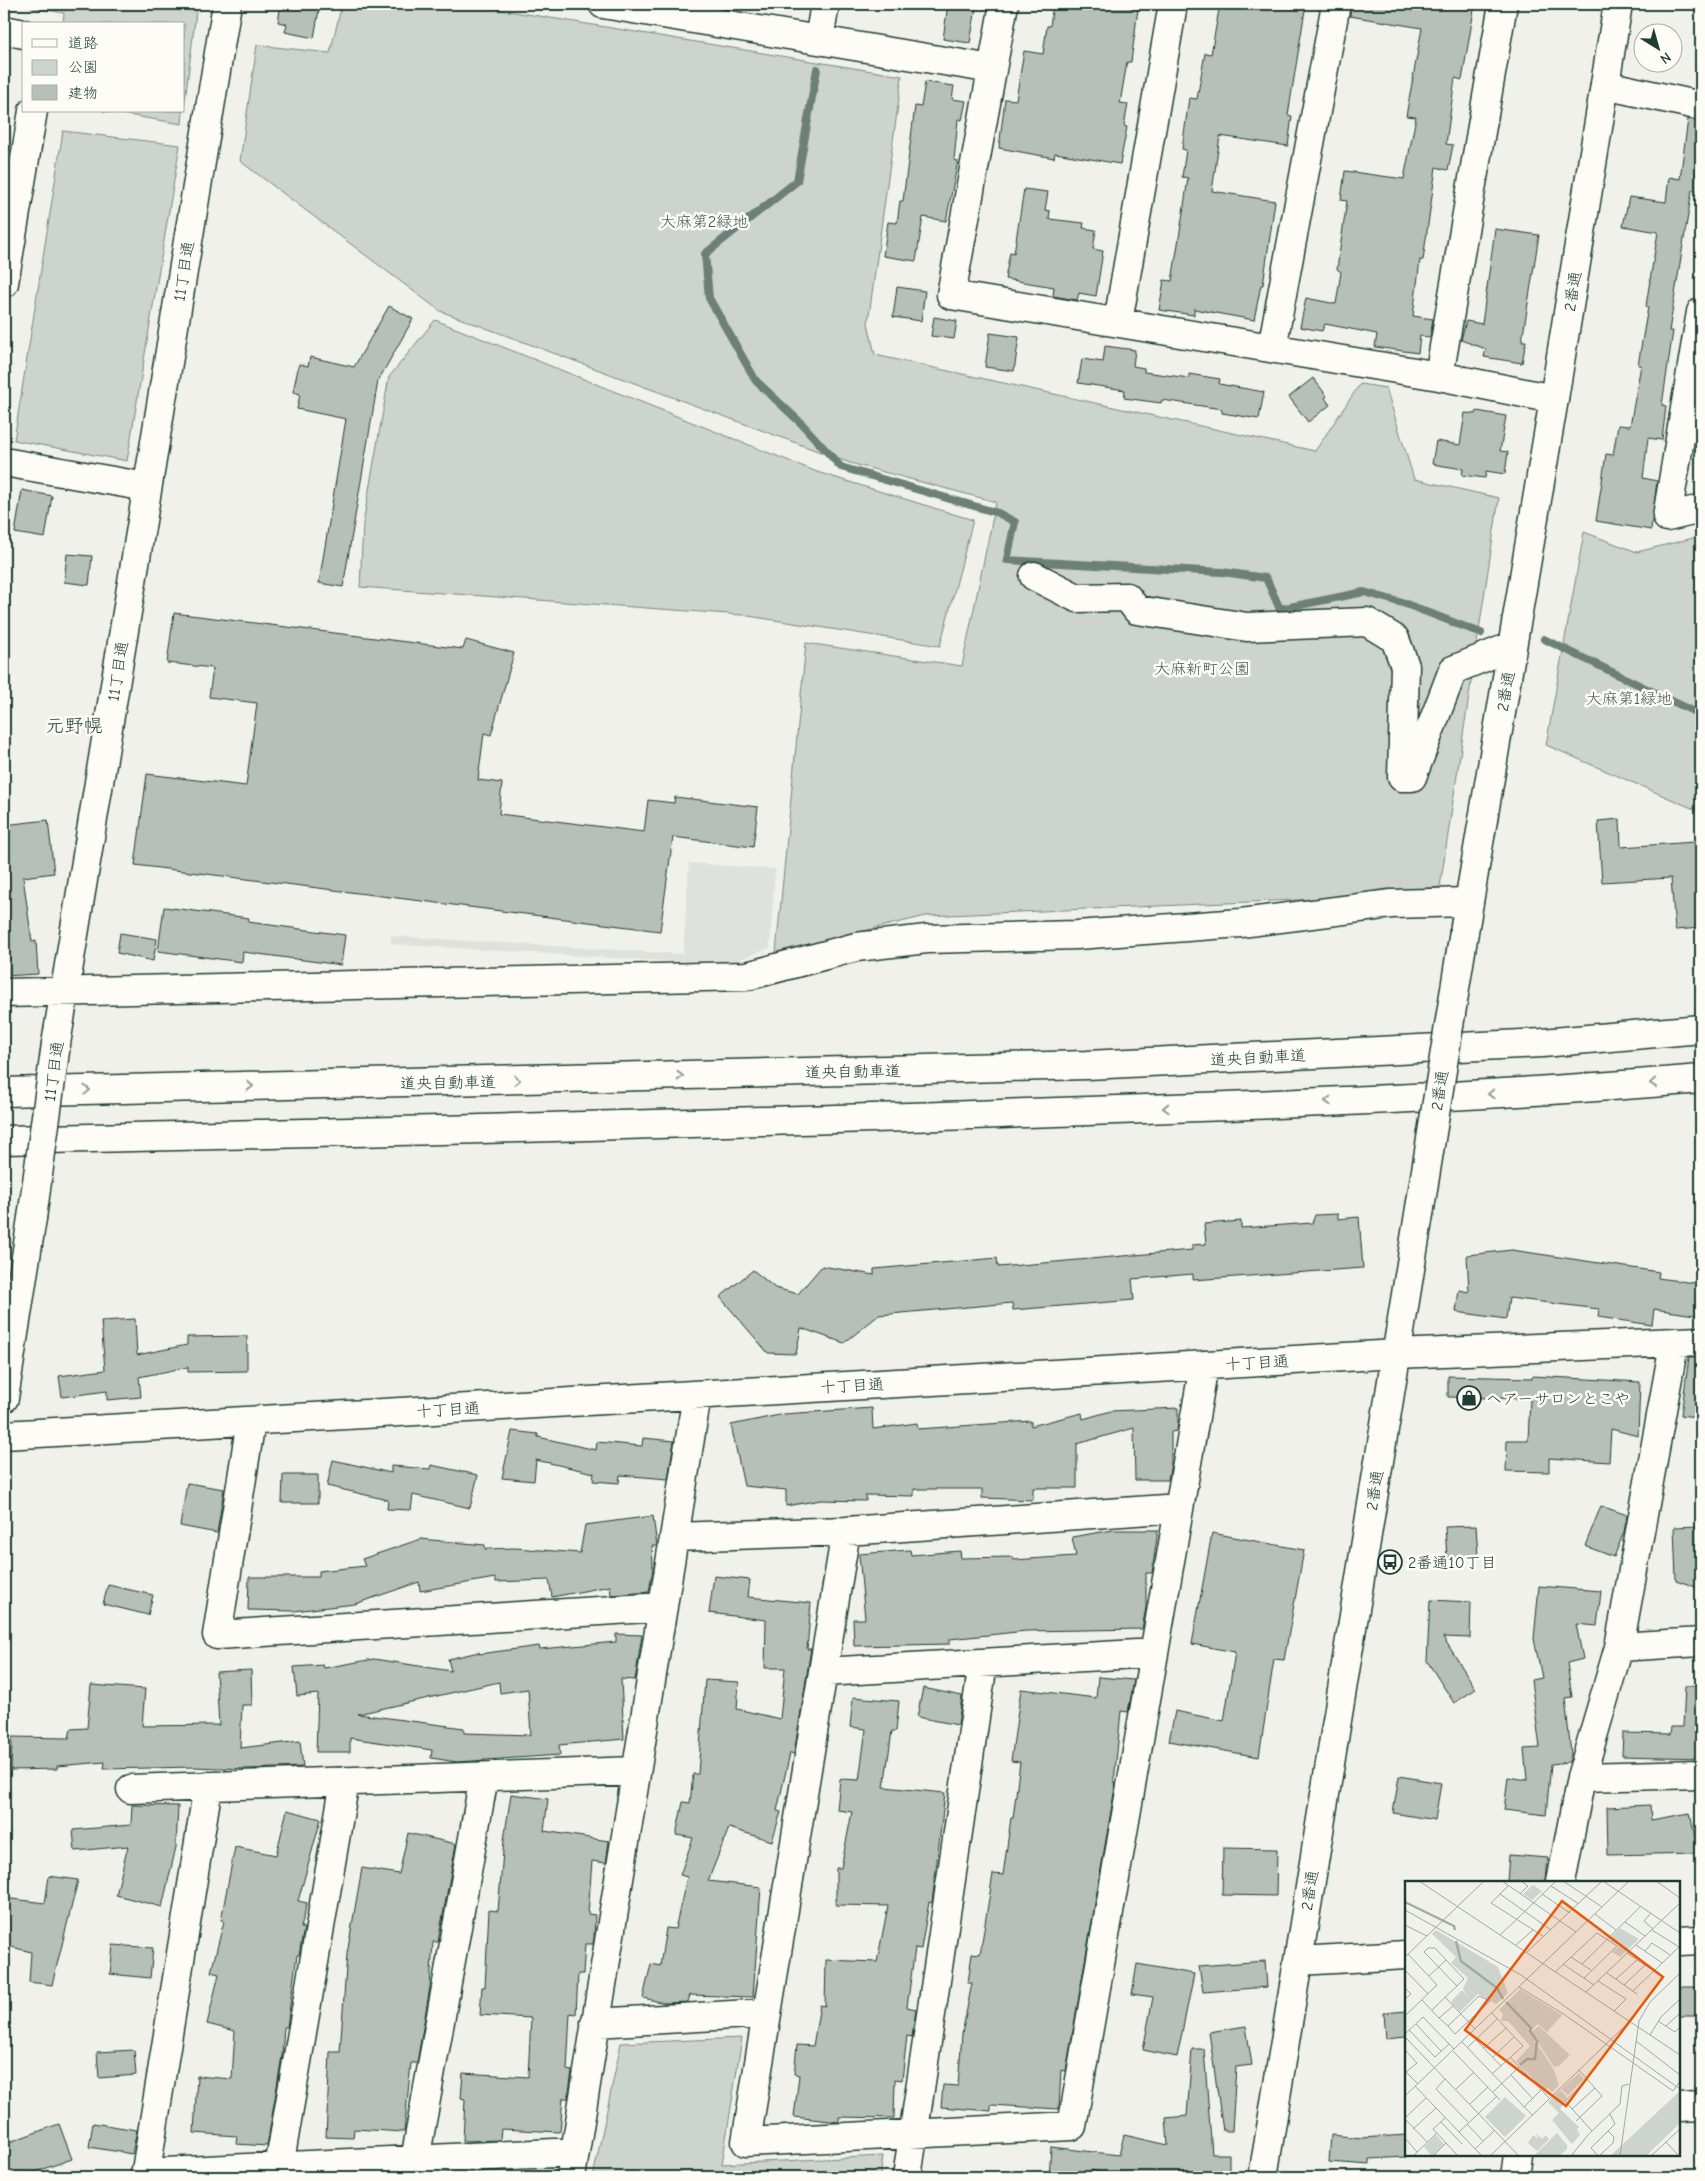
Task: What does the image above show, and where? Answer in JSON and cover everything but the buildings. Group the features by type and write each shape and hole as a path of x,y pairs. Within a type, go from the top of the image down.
{"main road":[{"name":"11丁目通","path":"4,1398 32,1218 56,1044 227,4"},
{"path":"603,4 992,69"},
{"path":"819,40 825,4"},
{"path":"1004,4 952,295 1439,376 1554,399"},
{"path":"1118,322 1172,4"},
{"path":"1272,348 1336,4"},
{"path":"1439,376 1503,4"},
{"name":"2番通","path":"1263,2177 1464,932 1554,399 1618,4"},
{"path":"4,30 22,34"},
{"path":"1605,85 1701,106"},
{"path":"4,283 33,112"},
{"path":"1701,312 1667,517 1701,509"},
{"path":"4,462 147,487"},
{"path":"1034,576 1076,598 1127,597 1137,610 1247,627 1367,622 1395,639 1405,666 1402,777 1412,777 1453,670 1512,646"},
{"path":"4,993 747,976 856,947 927,939 1077,935 1240,923 1391,904 1469,902"},
{"name":"道央自動車道","path":"4,1092 1087,1065 1542,1043 1701,1029"},
{"path":"4,1140 410,1132 1090,1111 1549,1091 1701,1079"},
{"name":"十丁目通","path":"4,1435 1396,1354 1674,1344 1701,1341"},
{"path":"1561,1881 1581,1778 1619,1647 1674,1344"},
{"path":"846,1531 746,2142 1072,2126 1204,1365"},
{"path":"208,1786 145,2175 415,2160 573,2164 697,1394"},
{"path":"250,1421 217,1635 663,1607"},
{"path":"674,1537 846,1531 1179,1508"},
{"path":"1619,1647 1701,1642"},
{"path":"823,1672 1154,1653"},
{"path":"906,2177 914,2134 983,1662"},
{"path":"131,1788 636,1771"},
{"path":"1581,1778 1701,1774"},
{"path":"415,2160 484,1777"},
{"path":"279,2167 345,1781"},
{"path":"1680,1941 1701,1940"},
{"path":"1298,1961 1405,1955"},
{"path":"596,2023 767,2013"},
{"path":"1680,2107 1701,2106"},
{"path":"1515,2177 1518,2156"}],"shaded area":[{"path":"689,863 775,869 770,948 723,965 391,944 391,936 683,954"}],"green space":[{"path":"30,4 197,4 185,100 185,22 63,22 64,13 30,7"},
{"name":"大麻新町公園","path":"342,4 466,4 902,76 868,323 875,355 1315,451 1360,384 1386,388 1414,479 1499,498 1440,887 1319,899 926,916 776,952 806,643 962,666 996,502 850,463 440,311 240,161 257,45 330,53"},
{"path":"109,112 183,112 182,124"},
{"path":"63,131 180,145 127,461 14,440"},
{"path":"435,320 817,472 973,520 940,646 742,615 360,587 363,524 389,377"},
{"name":"大麻第1緑地","path":"1584,532 1637,552 1701,536 1701,812 1546,745"},
{"path":"742,2038 722,2164 883,2156 880,2177 593,2177 621,2043"}],"waterway":[{"path":"817,69 797,181 705,254 709,298 756,381 801,423 841,467 998,513 1015,522 1007,560 1222,572 1266,578 1280,609 1364,592 1406,604 1481,633"},
{"path":"1544,639 1701,715"}],"place":[{"name":"ヘアーサロンとこや","path":"1469,1398"},
{"name":"2番通10丁目","path":"1390,1562"}],"district":[{"name":"元野幌","path":"74,725"}],"park label":[{"name":"大麻第2緑地","path":"704,221"}]}
